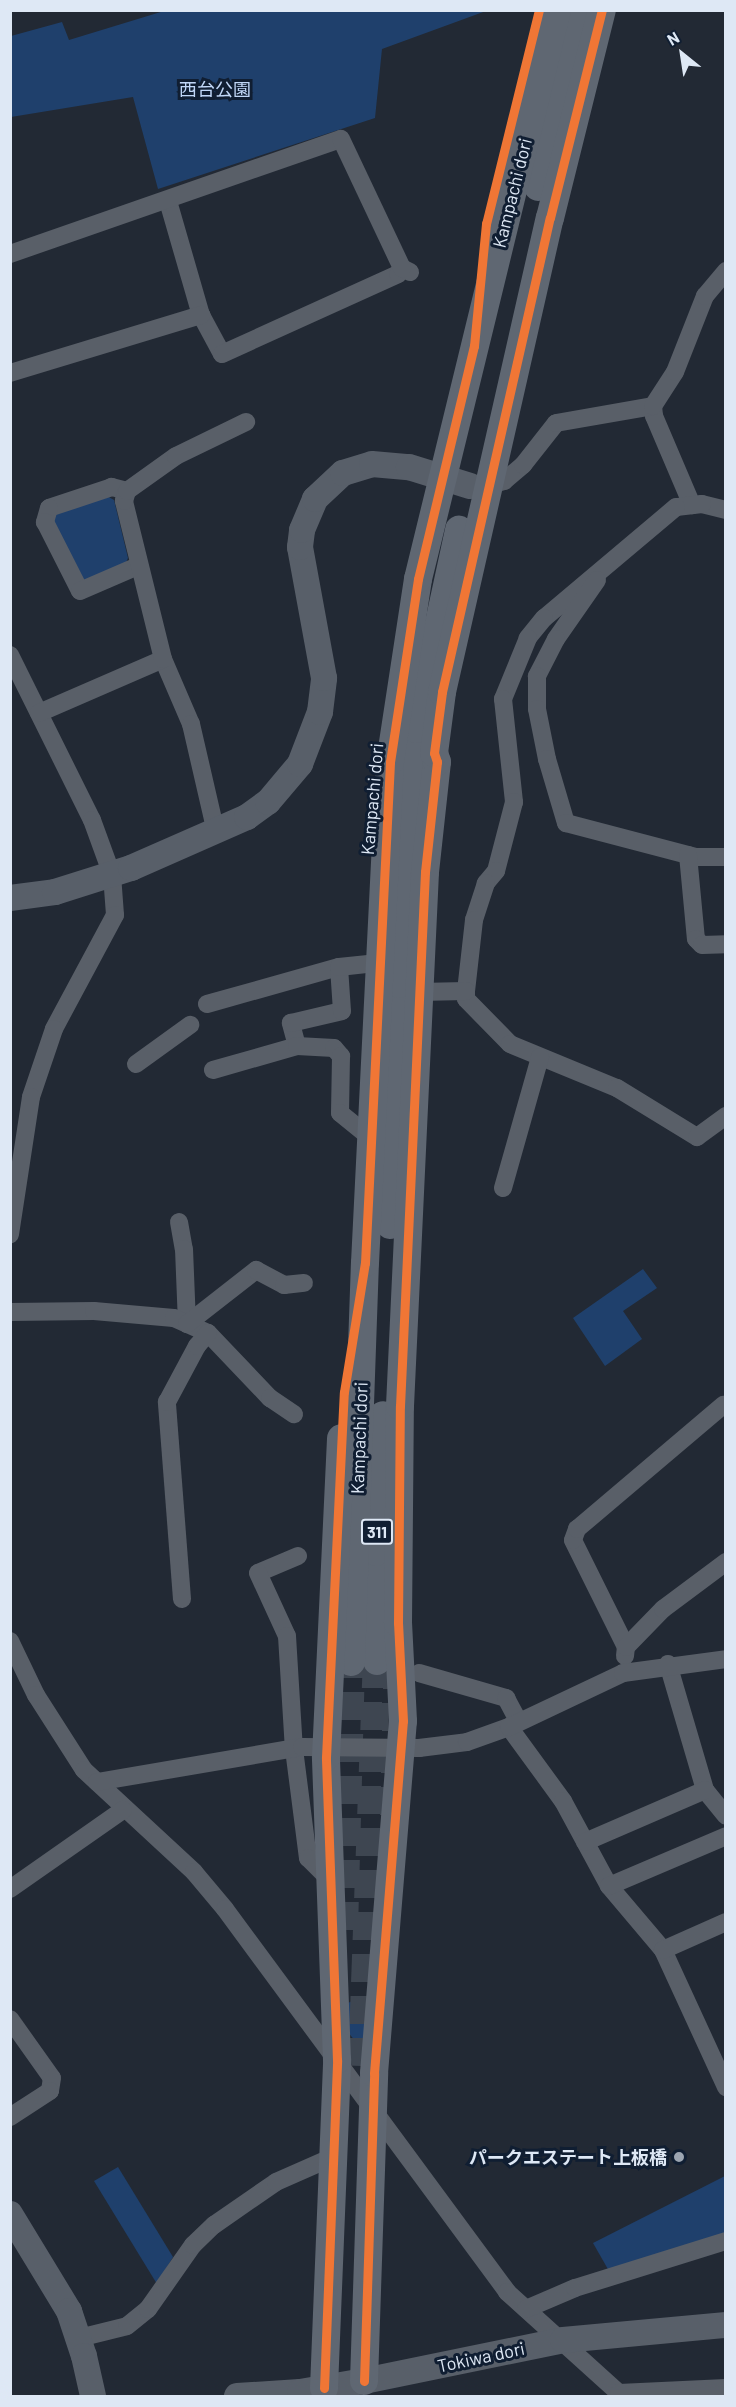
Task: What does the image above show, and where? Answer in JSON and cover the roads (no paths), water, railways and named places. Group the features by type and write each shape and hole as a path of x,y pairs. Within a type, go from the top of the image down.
{"main road":[{"path":"474,346 486,224 539,10"},
{"name":"Kampachi dori","path":"557,10 474,346 407,634 390,762 378,963 393,1148 365,1263 364,1661 391,1405 393,1148 399,984 416,729 480,485 580,10"},
{"path":"364,2381 372,2112 403,1720 391,1405 397,1292 393,1148 418,992 425,872 437,762 434,753 442,692 480,485 602,10"},
{"path":"324,2388 336,2060 326,1757 337,1490 344,1392 365,1263"},
{"path":"334,2009 345,1995 363,1993 372,2001 378,2017"}],"street":[{"path":"10,254 341,139 406,270 222,354 201,315 168,201"},
{"path":"692,505 654,416 653,406 675,372 705,296 726,271"},
{"path":"10,373 201,315"},
{"path":"10,898 56,892 112,875 216,832 247,817 286,783 311,743 320,712 324,678 300,547 302,530 315,499 334,479 363,465 395,465 480,485 504,482 524,465 556,423 653,406"},
{"path":"216,832 191,723 163,659 138,566 124,501 127,490 176,456 246,422"},
{"path":"127,490 112,487 49,508 45,522 80,591 138,566"},
{"path":"726,510 692,505 676,507 544,618 528,638 509,676 503,699 514,802 496,871 486,883 474,920 466,991 466,999 500,1036 540,1057 616,1088 697,1137 726,1116"},
{"path":"604,568 556,639 537,676 537,710 554,790 566,823 688,855 726,857"},
{"path":"10,655 92,820 112,875 115,915 54,1029 31,1097 10,1234"},
{"path":"39,713 163,659"},
{"path":"688,855 696,939 702,945 726,944"},
{"path":"207,1004 339,967 378,963"},
{"path":"297,1046 291,1023 342,1011 339,967"},
{"path":"418,992 466,991"},
{"path":"136,1064 190,1025"},
{"path":"213,1071 297,1046 334,1048 342,1056 340,1113 393,1148"},
{"path":"503,1188 540,1057"},
{"path":"179,1222 184,1249 187,1324"},
{"path":"187,1324 256,1270 284,1285 304,1283"},
{"path":"10,1312 94,1311 174,1318 208,1333 270,1398 294,1414"},
{"path":"182,1599 167,1402 197,1346 208,1333"},
{"path":"623,1673 626,1647 573,1540 577,1529 723,1404"},
{"path":"298,1556 258,1573 287,1636 308,1858 330,1879"},
{"path":"626,1647 663,1609 726,1562"},
{"path":"10,1641 36,1695 84,1770 123,1810 194,1872 225,1909 372,2112 507,2292 563,2340 620,2395 726,2388"},
{"path":"96,1782 298,1748 415,1748 467,1742 514,1724 623,1673 668,1665 726,1659"},
{"path":"668,1665 705,1790 726,1816"},
{"path":"419,1673 506,1698 514,1724 563,1801 609,1886 663,1950 717,2050 726,2087"},
{"path":"585,1842 705,1790"},
{"path":"10,1889 123,1810"},
{"path":"609,1886 726,1836"},
{"path":"663,1950 726,1922"},
{"path":"10,2019 52,2078 50,2091 10,2117"},
{"path":"79,2338 128,2326 148,2309 193,2245 214,2225 276,2182 333,2157"},
{"path":"14,2225 62,2298 79,2338 93,2397"},
{"path":"526,2309 576,2288 726,2241"},
{"name":"Tokiwa dori","path":"237,2397 324,2388 563,2340 726,2325"}],"tunnel":[{"path":"362,2066 377,1661"},
{"path":"344,1930 351,1662"}],"place":[{"name":"パークエステート上板橋","path":"679,2157"}],"park label":[{"name":"西台公園","path":"215,89"}]}
